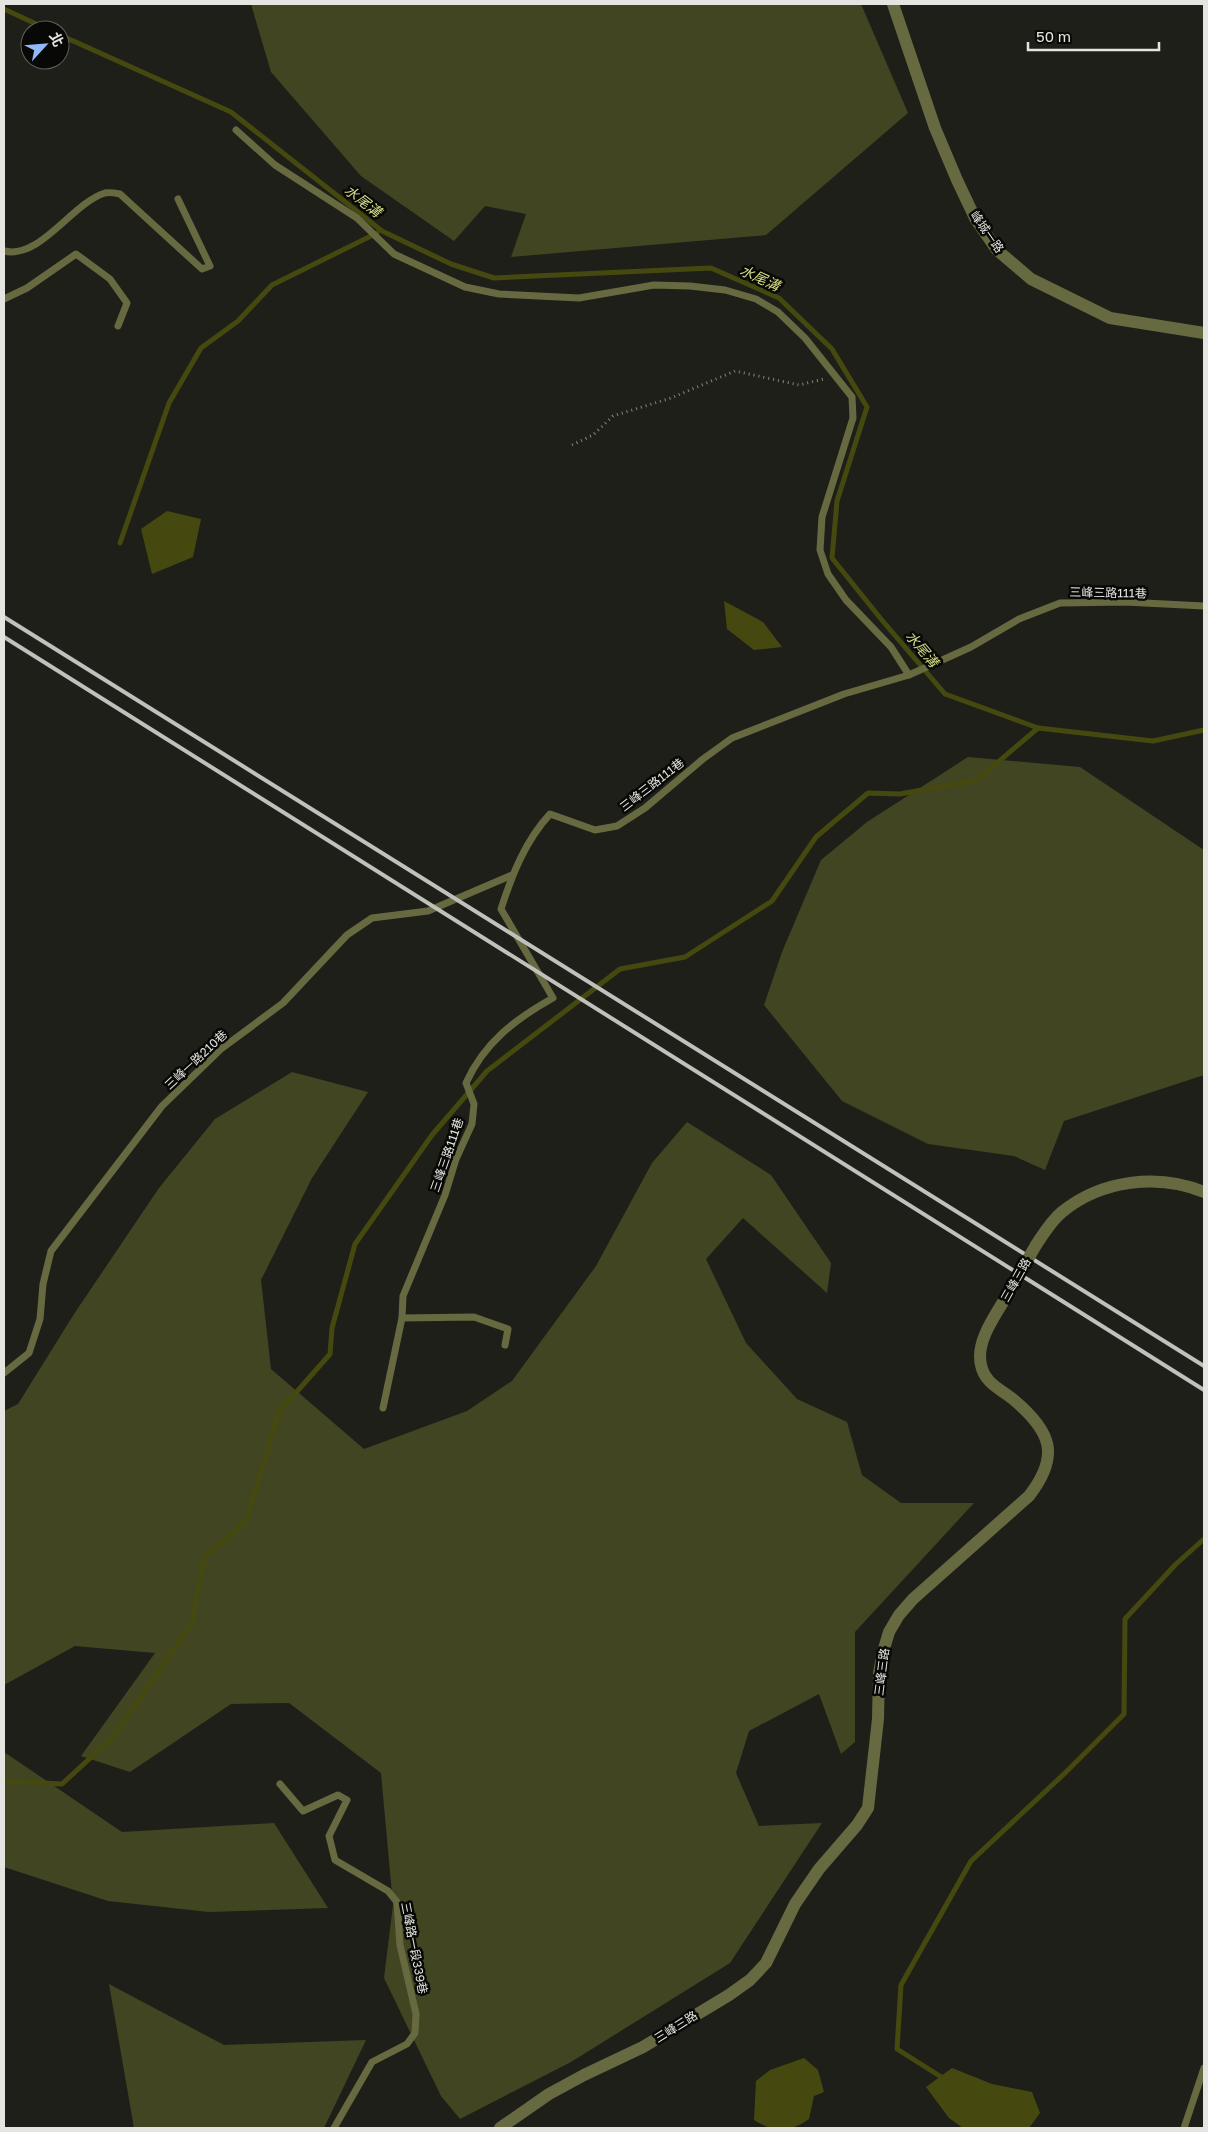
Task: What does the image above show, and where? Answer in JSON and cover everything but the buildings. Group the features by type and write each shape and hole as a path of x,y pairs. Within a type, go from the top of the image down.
{"street":[{"name":"峰城一路","path":"892,4 935,128 957,180 975,218 997,250 1031,279 1110,318 1204,333"},
{"name":"三峰三路","path":"500,2128 549,2094 584,2075 643,2048 750,1980 766,1963 795,1904 807,1886 858,1825 868,1808 878,1719 879,1673 889,1632 899,1614 913,1598 1029,1496 1041,1480 1048,1464 1049,1446 1043,1428 1014,1400 990,1384 981,1365 982,1342 1009,1292 1050,1224 1063,1211 1087,1196 1115,1185 1158,1182 1180,1184 1204,1192"}],"lane":[{"path":"236,130 276,165 357,218 394,254 465,287 500,294 579,298 654,285 726,290 756,299 778,312 805,338 852,397 853,418 822,517 820,550 828,574 846,600 891,648 911,674"},
{"path":"4,251 14,254 28,248 88,201 106,192 120,194 202,270 210,266 178,199"},
{"path":"4,299 27,288 76,254 110,279 127,303 118,326"},
{"name":"三峰三路111巷","path":"382,1408 402,1318 403,1296 446,1195 456,1159 472,1124 474,1104 466,1083 472,1069 500,1033 553,998 501,909 512,875 536,829 550,814 595,830 617,826 644,808 703,759 732,738 844,694 911,674 971,647 1019,619 1060,603 1125,602 1204,606"},
{"name":"三峰一路210巷","path":"4,1373 29,1353 40,1319 43,1284 51,1251 169,1100 221,1049 282,1003 347,935 372,918 428,911 512,875"},
{"path":"402,1318 474,1317 508,1329 505,1344"},
{"name":"三峰路一段339巷","path":"280,1784 303,1811 338,1795 347,1800 329,1836 335,1860 388,1891 397,1902 400,1945 416,2014 415,2033 407,2044 372,2062 334,2128"},
{"path":"1184,2128 1204,2068"}],"path":[{"path":"572,445 593,435 613,416 672,398 735,371 799,385 835,376"}],"green space":[{"path":"251,4 861,4 908,113 766,235 511,257 526,214 485,206 454,241 361,176 271,72"},
{"path":"968,757 1080,767 1204,850 1204,1075 1064,1121 1045,1170 1014,1156 928,1144 842,1101 764,1005 782,952 821,860 867,822"},
{"path":"292,1072 368,1092 312,1178 261,1280 271,1369 364,1449 467,1411 512,1381 596,1266 652,1163 687,1122 771,1175 831,1263 827,1293 743,1218 706,1259 746,1343 797,1399 847,1422 862,1475 901,1503 974,1503 855,1632 855,1742 841,1754 819,1694 749,1731 736,1773 759,1826 822,1823 730,1963 571,2062 460,2119 441,2096 384,1978 393,1905 381,1773 289,1703 231,1704 130,1772 81,1756 155,1653 75,1646 4,1685 4,1411 18,1404 74,1314 159,1188 215,1119"},
{"path":"4,1752 122,1832 274,1823 328,1908 209,1912 108,1901 4,1867"},
{"path":"109,1984 224,2045 366,2040 324,2128 134,2128"}],"shaded area":[{"path":"167,511 201,519 193,557 152,574 141,529"},
{"path":"724,601 763,622 782,647 754,650 727,629"},
{"path":"804,2058 818,2070 824,2092 814,2096 809,2119 796,2126 782,2129 768,2127 754,2120 756,2081 770,2070"},
{"path":"952,2068 992,2084 1032,2092 1040,2113 1029,2128 963,2128 949,2118 926,2087"}],"waterway":[{"name":"水尾溝","path":"4,9 28,20"},
{"name":"水尾溝","path":"70,40 231,112 382,231 451,264 494,278 711,268 779,298 832,349 867,407 837,501 832,558 945,694 1038,728 1153,741 1204,730"},
{"path":"120,543 169,403 201,348 238,321 272,285 377,233"},
{"path":"4,1781 62,1784 114,1736 192,1623 204,1558 246,1521 279,1412 330,1354 332,1328 355,1244 432,1135 487,1071 620,969 685,957 772,901 816,837 868,793 900,794 977,780 1038,728"},
{"path":"946,2080 897,2049 901,1985 971,1861 1065,1773 1124,1714 1125,1619 1176,1564 1204,1539"}],"railway":[{"path":"4,617 1204,1366"},
{"path":"4,637 1204,1390"}]}
